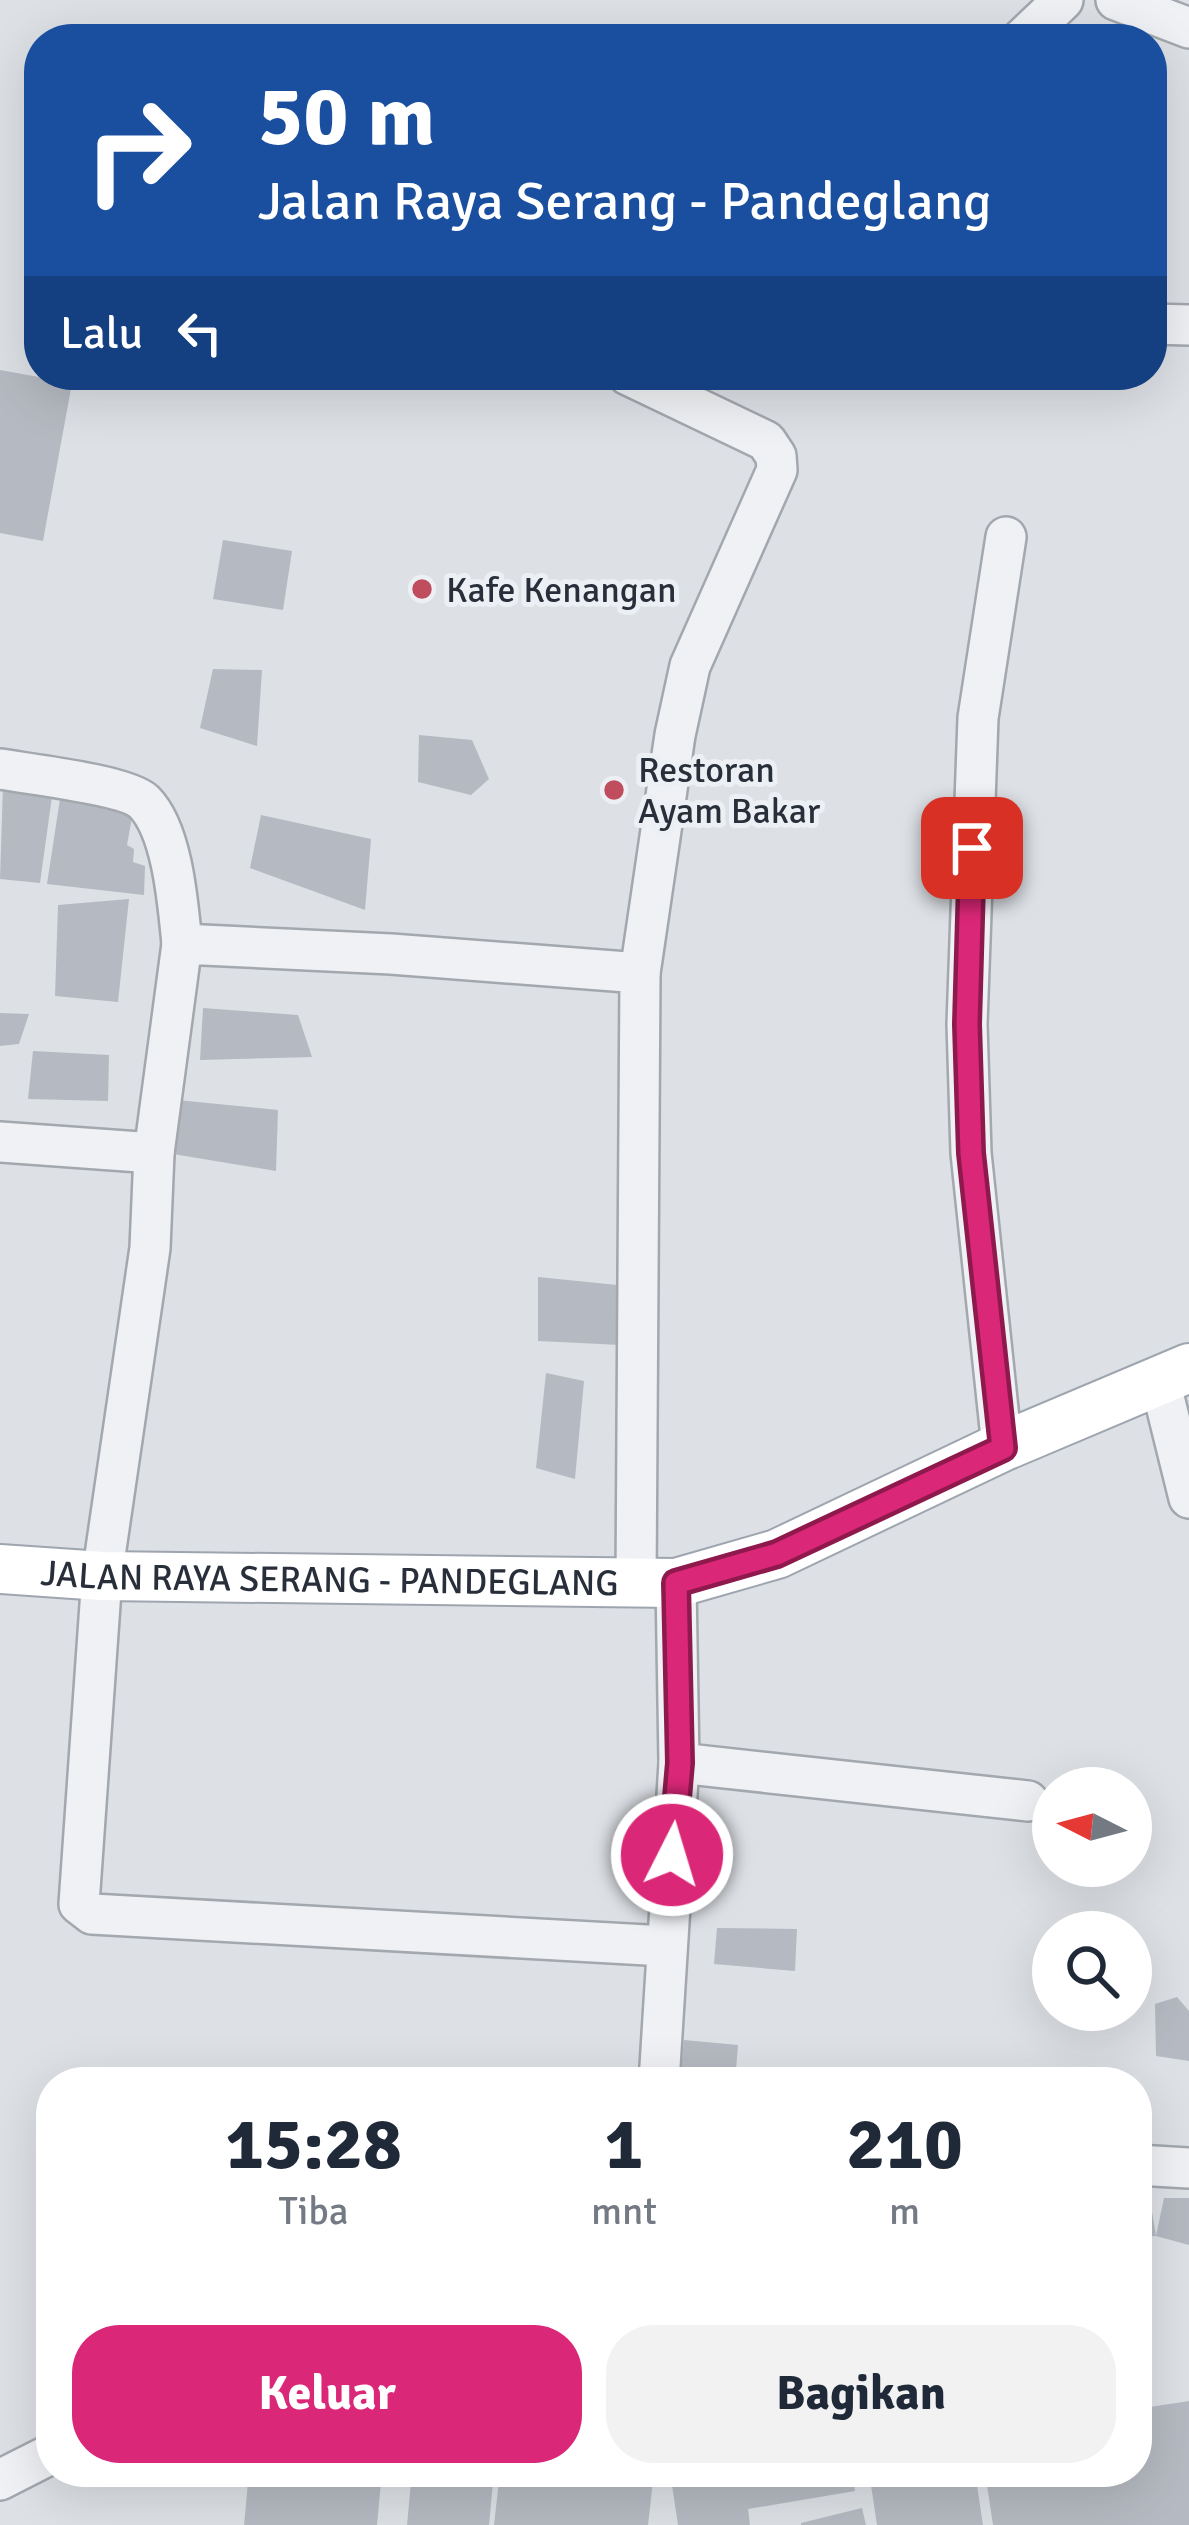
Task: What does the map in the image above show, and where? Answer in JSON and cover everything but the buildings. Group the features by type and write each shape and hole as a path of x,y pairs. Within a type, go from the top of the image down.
{"main road":[{"name":"JALAN RAYA SERANG - PANDEGLANG","path":"0,1569 102,1576 656,1583 777,1554 1003,1448 1174,1375"}],"street":[{"path":"1042,24 1063,0"},
{"path":"1116,0 1189,28"},
{"path":"659,390 766,441 776,457 777,470 690,666 675,735 640,973 656,1583 680,1763 660,2067"},
{"path":"1003,1448 971,1153 967,1024 978,718 1006,537"},
{"path":"0,769 124,791 143,801 160,829 177,888 182,944 154,1153 150,1249 102,1576 78,1892 83,1910 384,1933 665,1946"},
{"path":"182,944 640,973"},
{"path":"0,1142 154,1153"},
{"path":"1174,1375 1189,1498"},
{"path":"680,1763 1028,1801"},
{"path":"1152,2166 1189,2168"},
{"path":"0,2480 36,2462"}],"place":[{"name":"Kafe Kenangan","path":"422,589"},
{"name":"Restoran Ayam Bakar","path":"614,790"}],"route":[{"path":"672,1855 680,1763 676,1583 777,1554 1003,1448 971,1153 967,1024 972,848"}]}
